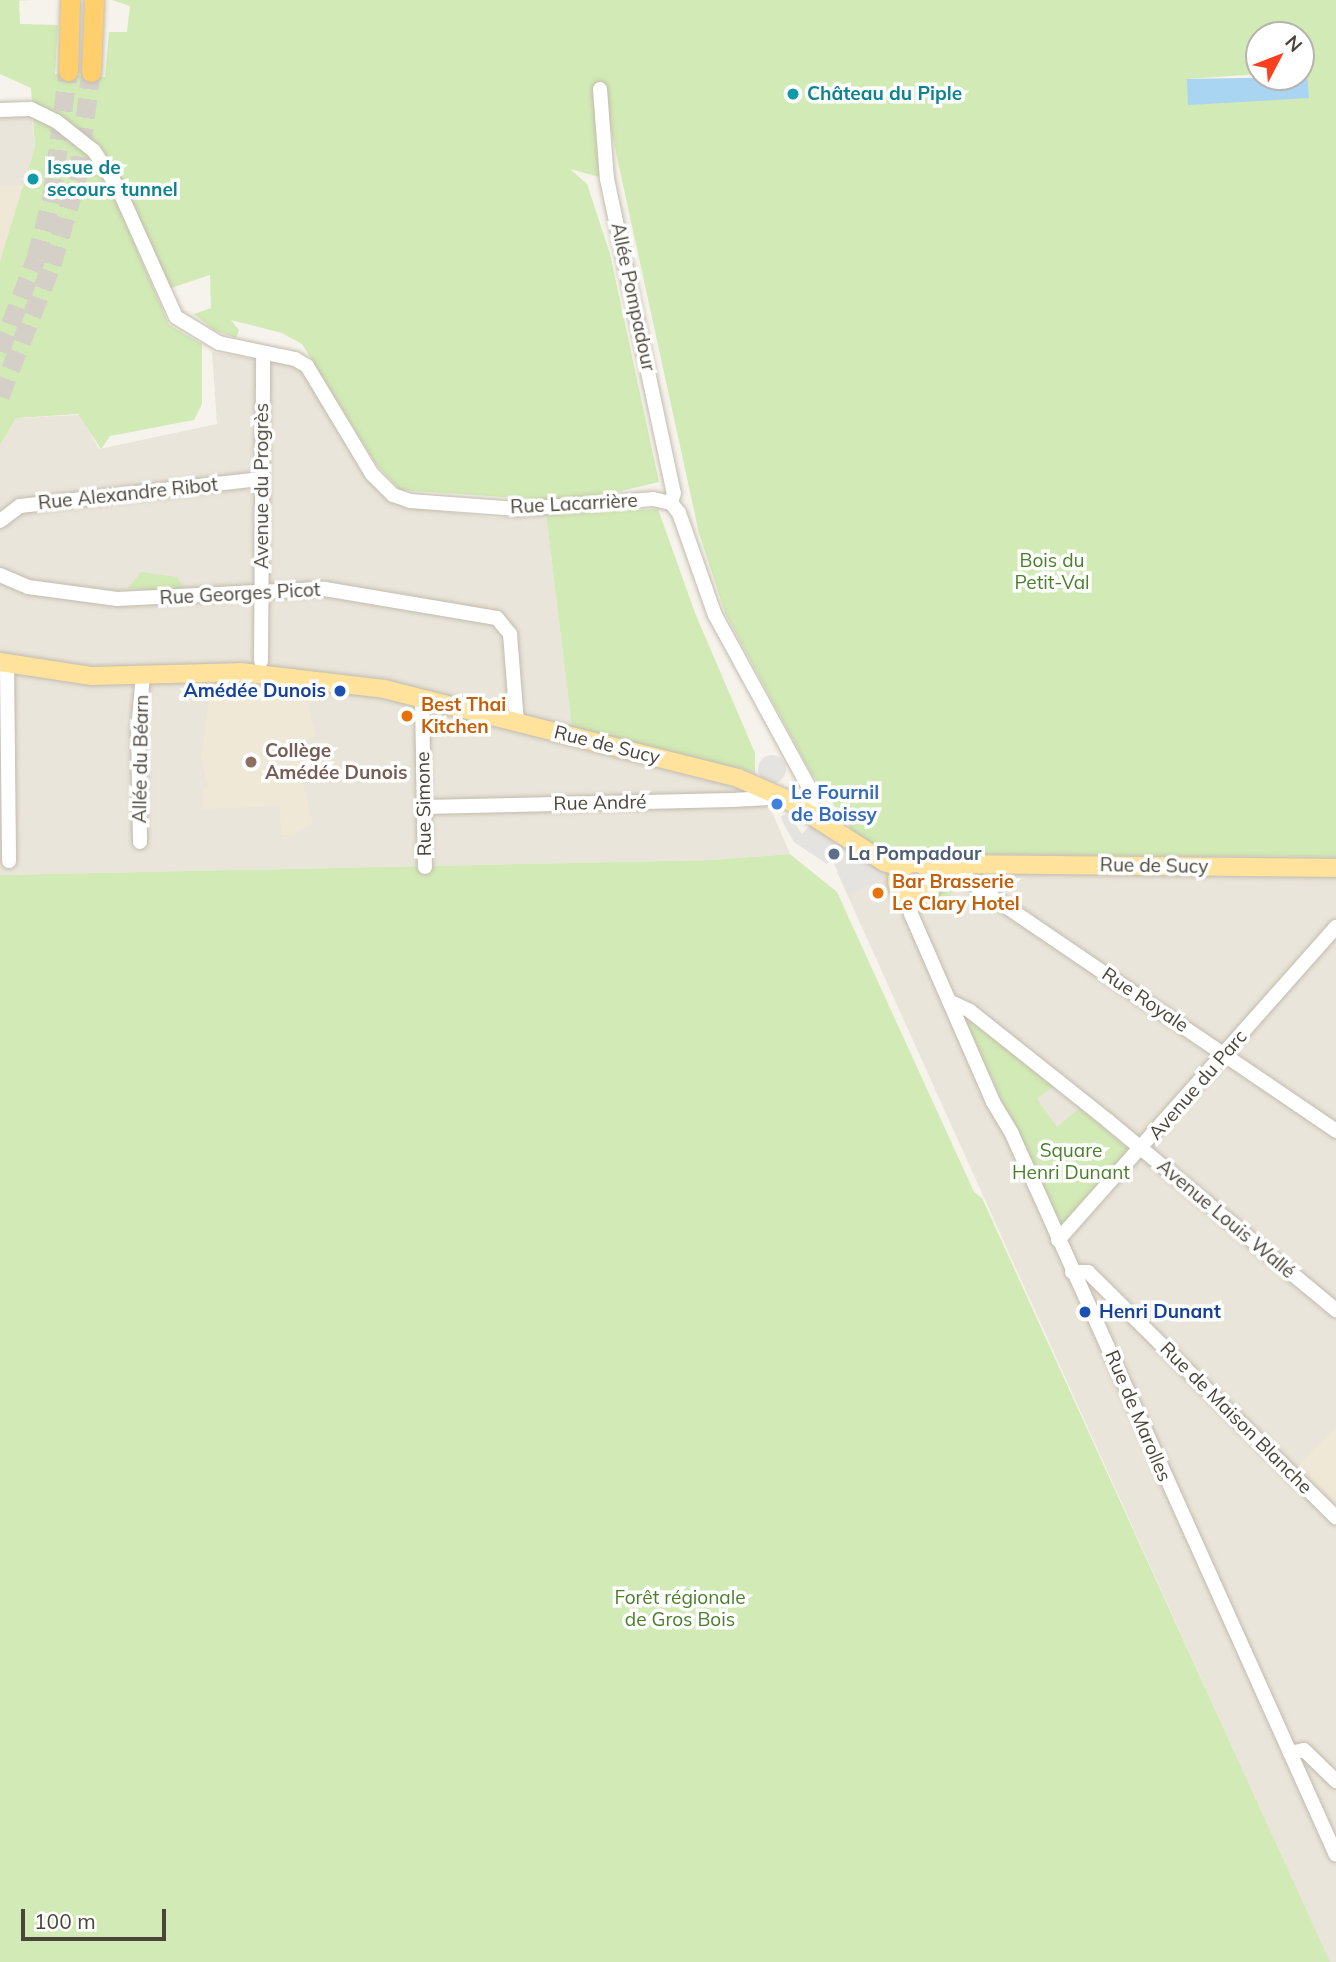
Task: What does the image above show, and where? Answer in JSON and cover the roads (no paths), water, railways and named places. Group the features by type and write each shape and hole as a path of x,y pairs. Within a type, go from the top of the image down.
{"highway":[{"path":"68,71 70,0"},
{"path":"91,72 94,0"}],"main road":[{"name":"Rue de Sucy","path":"4,663 92,676 224,673 358,684 704,768 779,795 895,869"},
{"path":"917,863 931,873 931,890 922,898 910,899 900,893 895,869 917,863"},
{"name":"Rue de Sucy","path":"931,873 960,864 1336,868"}],"street":[{"name":"Allée Pompadour","path":"600,89 607,179 674,494 671,503"},
{"name":"Rue Lacarrière","path":"0,110 31,109 79,137 114,179 176,317 208,339 307,366 372,474 393,495 410,501 518,509 653,499 671,503"},
{"name":"Avenue du Progrès","path":"261,661 263,352"},
{"name":"Rue Alexandre Ribot","path":"0,521 20,506 261,479"},
{"path":"671,503 679,513 715,615 810,789 813,817"},
{"name":"Rue Georges Picot","path":"0,575 28,587 117,599 262,595 325,589 364,593 497,618 510,634 517,723"},
{"path":"4,663 9,861"},
{"name":"Allée du Béarn","path":"140,842 138,730 143,675"},
{"name":"Rue Simone","path":"422,699 425,867"},
{"path":"779,795 797,783 798,770"},
{"name":"Rue André","path":"425,807 732,800 779,795"},
{"name":"Rue Royale","path":"960,864 970,882 1336,1131"},
{"name":"Rue de Marolles","path":"910,899 911,914 1336,1855"},
{"name":"Avenue du Parc","path":"1058,1240 1141,1150 1336,927"},
{"name":"Avenue Louis Wallé","path":"950,1001 970,1011 1336,1310"},
{"name":"Rue de Maison Blanche","path":"1072,1272 1088,1272 1336,1517"},
{"path":"1290,1753 1304,1750 1336,1781"}],"water":[{"path":"1245,78 1245,91 1308,91 1309,98 1188,105 1187,79"}],"tunnel":[{"path":"0,351 36,258 52,197 68,71"},
{"path":"0,396 52,264 78,175 91,72"}],"place":[{"name":"Château du Piple","path":"793,94"},
{"name":"Issue de secours tunnel","path":"33,179"},
{"name":"Amédée Dunois","path":"340,691"},
{"name":"Best Thai Kitchen","path":"407,716"},
{"name":"Collège Amédée Dunois","path":"251,762"},
{"name":"Le Fournil de Boissy","path":"777,804"},
{"name":"La Pompadour","path":"834,854"},
{"name":"Bar Brasserie Le Clary Hotel","path":"878,893"},
{"name":"Henri Dunant","path":"1085,1312"}],"park label":[{"name":"Bois du Petit-Val","path":"1052,572"},
{"name":"Square Henri Dunant","path":"1071,1162"},
{"name":"Forêt régionale de Gros Bois","path":"680,1609"}]}
